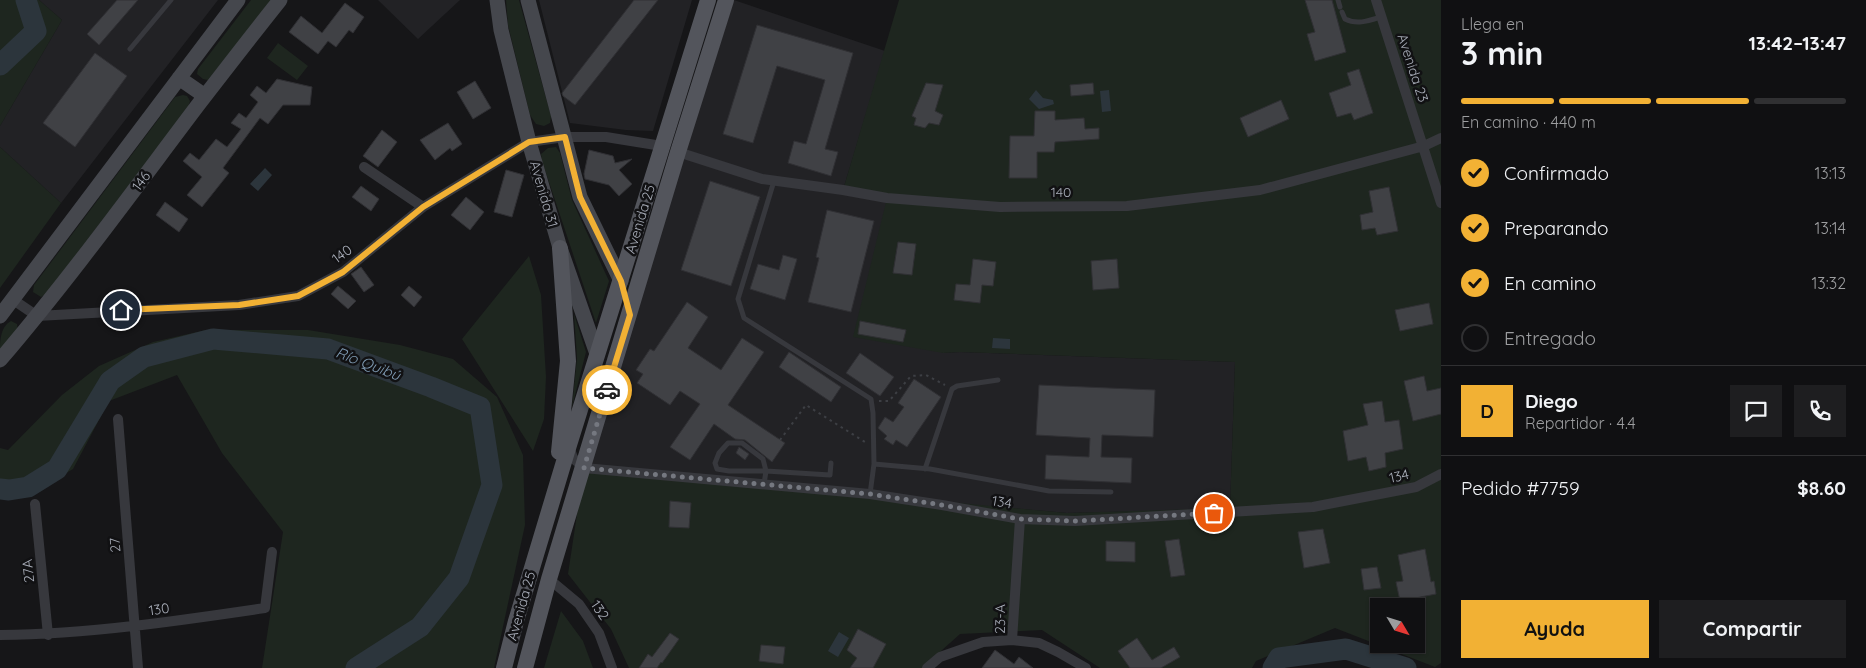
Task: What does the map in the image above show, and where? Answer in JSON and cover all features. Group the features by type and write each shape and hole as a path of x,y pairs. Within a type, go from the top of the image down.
{"main road":[{"name":"Avenida 25","path":"504,668 516,621 569,445 708,0"},
{"name":"Avenida 25","path":"525,668 549,579 726,0"},
{"path":"543,532 561,441 568,361 560,248"},
{"path":"621,281 630,315"}],"street":[{"path":"0,316 238,0"},
{"name":"146","path":"0,360 38,316 280,0"},
{"name":"Avenida 31","path":"497,0 501,30 529,142 560,248 597,354"},
{"path":"528,0 580,197 621,281"},
{"name":"Avenida 23","path":"1376,0 1441,203"},
{"path":"179,78 205,96"},
{"name":"140","path":"38,316 239,305 298,296 343,272 423,207 529,142 565,137 606,138 662,146"},
{"name":"140","path":"678,152 762,179 887,198 1000,207 1127,206 1260,190 1424,146 1441,138"},
{"path":"364,167 423,207"},
{"path":"12,299 38,316"},
{"name":"27","path":"118,419 138,668"},
{"path":"569,445 573,458 584,468"},
{"name":"134","path":"584,468 870,494 1020,519 1075,521 1313,507 1416,487 1441,474"},
{"name":"27A","path":"35,504 48,634"},
{"name":"23-A","path":"1020,519 1012,640 1039,643 1086,668"},
{"name":"130","path":"0,635 48,634 136,627 265,608 272,552"},
{"name":"132","path":"549,579 579,604 599,634 612,668"},
{"path":"927,668 940,657 983,642 1012,640"}],"lane":[{"path":"130,50 171,0"},
{"path":"1338,0 1345,19 1351,22 1362,22 1381,17"},
{"path":"774,181 738,299 744,318 871,399 874,464 870,494"},
{"path":"925,469 952,389 998,380"},
{"path":"764,485 766,471 763,459 742,444 728,443 719,453 715,463 717,469 729,471 766,471 830,476 831,463"},
{"path":"874,464 925,469 1049,491 1110,492"}],"path":[{"path":"871,399 889,401 911,376 926,375 942,384 955,387"},
{"path":"780,440 806,405 873,448"}],"shaded area":[{"path":"0,0 39,0 62,20 0,126"},
{"path":"39,0 218,0 61,203 0,147 0,126 62,20"},
{"path":"251,0 272,0 208,80 203,79 197,74 198,69"},
{"path":"378,0 460,0 418,39"},
{"path":"506,0 519,0 551,116 550,123 544,126 536,124 530,115 508,25"},
{"path":"539,0 692,0 653,131 626,130 570,123"},
{"path":"734,0 885,51 843,190 887,198 942,353 960,352 1235,362 1230,509 1067,513 584,468"},
{"path":"899,0 1441,0 1441,663 1435,667 1399,653 1425,653 1425,598 1370,598 1370,642 1335,628 1256,661 1252,668 1100,668 1042,630 960,634 922,668 629,668 611,629 568,574 584,468 1067,513 1230,508 1235,362 960,352 943,353 853,337 887,198 843,190"},
{"path":"278,43 308,66 297,80 267,58"},
{"path":"1036,90 1043,98 1053,100 1054,104 1039,109 1029,99"},
{"path":"1109,90 1111,111 1102,112 1100,91"},
{"path":"187,96 190,101 188,108 46,294 41,297 33,292 34,285 175,97"},
{"path":"0,147 61,203 0,288"},
{"path":"556,147 560,153 572,200 609,281 596,323 542,161 541,154 548,148"},
{"path":"265,168 272,175 258,191 250,184"},
{"path":"529,256 541,295 546,377 544,419 533,451 462,339"},
{"path":"574,314 586,352 572,407 577,358"},
{"path":"11,321 17,324 18,330 0,354 3,331"},
{"path":"206,330 308,330 400,345 453,359 497,397 523,455 525,525 494,668 262,668 283,532 222,453 177,375 109,401 73,469 27,497 0,498 0,448 8,450 62,395 99,366 153,342"},
{"path":"993,338 1010,339 1010,349 992,348"},
{"path":"561,611 583,641 593,668 544,668"},
{"path":"839,632 849,638 838,657 828,651"}],"building":[{"path":"117,0 138,0 99,45 87,34"},
{"path":"634,0 658,0 575,105 563,96 562,93"},
{"path":"1305,0 1332,0 1346,52 1315,61 1307,34 1315,32"},
{"path":"345,3 364,17 353,33 349,30 336,47 328,41 318,54 289,32 301,16 322,33"},
{"path":"757,25 853,53 825,149 838,152 831,176 788,163 794,141 806,144 825,80 777,66 753,143 723,134"},
{"path":"95,53 127,76 75,147 43,123"},
{"path":"1359,69 1373,113 1354,120 1351,113 1337,117 1329,93 1351,85 1347,73"},
{"path":"277,79 312,87 310,105 283,105 268,124 260,118 223,168 229,173 202,207 187,195 202,177 183,161 190,153 199,160 216,139 227,147 241,129 231,123 239,113 246,118 258,102 250,95 257,86 266,93"},
{"path":"475,81 491,108 473,119 457,92"},
{"path":"926,83 943,85 935,111 943,115 939,125 929,123 925,128 914,125 916,118 912,116"},
{"path":"1093,83 1094,94 1071,96 1070,85"},
{"path":"1281,100 1289,119 1248,137 1240,118"},
{"path":"1035,111 1055,111 1055,120 1084,118 1085,129 1099,128 1099,139 1055,142 1054,152 1037,152 1037,178 1009,178 1010,136 1034,136"},
{"path":"448,123 462,144 452,151 450,148 435,160 420,140"},
{"path":"382,130 397,142 378,167 363,156"},
{"path":"589,150 613,156 615,163 632,159 619,170 632,184 619,196 609,185 585,179 584,174"},
{"path":"506,170 524,175 512,217 494,212"},
{"path":"710,181 760,197 731,286 681,270"},
{"path":"361,186 379,199 371,211 352,197"},
{"path":"1389,187 1398,231 1377,235 1375,228 1362,230 1360,215 1373,212 1369,191"},
{"path":"466,197 484,212 470,230 451,215"},
{"path":"165,202 188,219 179,232 156,215"},
{"path":"827,210 874,221 851,312 808,302 819,258 816,257"},
{"path":"898,242 916,244 912,275 893,273"},
{"path":"783,255 797,259 785,300 750,289 758,264 779,270"},
{"path":"973,259 996,262 993,286 982,285 980,303 954,300 956,284 970,285"},
{"path":"1117,259 1119,288 1093,290 1091,261"},
{"path":"361,267 374,285 364,292 351,274"},
{"path":"338,286 356,301 348,309 331,294"},
{"path":"409,286 422,297 414,307 401,295"},
{"path":"687,302 708,317 688,348 721,370 742,338 764,352 728,405 785,443 772,462 745,440 735,439 714,424 690,460 670,447 700,404 680,391 670,405 637,383 643,374 636,370 650,349 654,351"},
{"path":"1429,303 1433,324 1400,331 1395,310"},
{"path":"860,321 906,330 903,342 858,334"},
{"path":"789,352 841,387 831,402 779,367"},
{"path":"860,353 894,377 880,396 846,373"},
{"path":"1424,376 1427,391 1441,388 1441,414 1413,421 1404,381"},
{"path":"914,379 941,397 907,447 896,440 893,445 884,439 887,436 878,428 885,417 893,422 904,407 898,403"},
{"path":"1039,385 1155,390 1153,437 1102,435 1101,457 1132,458 1131,483 1045,479 1046,455 1089,457 1090,438 1036,435"},
{"path":"1382,401 1385,422 1399,420 1403,449 1385,453 1386,467 1369,471 1366,457 1348,461 1343,431 1368,425 1363,404"},
{"path":"739,447 749,454 745,460 736,453"},
{"path":"670,501 691,503 689,528 669,527"},
{"path":"1323,529 1330,563 1304,568 1298,532"},
{"path":"1179,539 1185,575 1171,577 1165,541"},
{"path":"1106,541 1135,542 1135,562 1106,561"},
{"path":"1425,549 1431,582 1434,581 1436,594 1415,598 1399,598 1396,582 1403,581 1398,555"},
{"path":"1377,567 1381,588 1364,590 1361,569"},
{"path":"858,629 886,644 873,668 850,668 857,658 847,650"},
{"path":"670,633 679,639 662,663 657,668 639,668 648,654 652,657"},
{"path":"1137,638 1152,660 1174,647 1180,657 1161,668 1130,668 1118,651"},
{"path":"761,645 785,647 783,664 759,661"},
{"path":"995,650 1014,664 1019,657 1033,668 982,668"}],"waterway":[{"name":"Río Quibú","path":"0,65 36,31 26,0"},
{"name":"Río Quibú","path":"0,489 9,490 28,487 57,469 110,381 144,357 213,339 328,349 480,407 492,485 459,578 420,627 356,668"},
{"name":"Río Quibú","path":"1273,668 1279,658 1346,649 1406,668"}],"way so far":[{"path":"607,390 584,468 870,494 1020,519 1075,521 1214,513"}],"route":[{"path":"121,310 239,305 298,296 343,272 423,207 529,142 565,137 580,197 621,281 630,315 607,390"}]}
